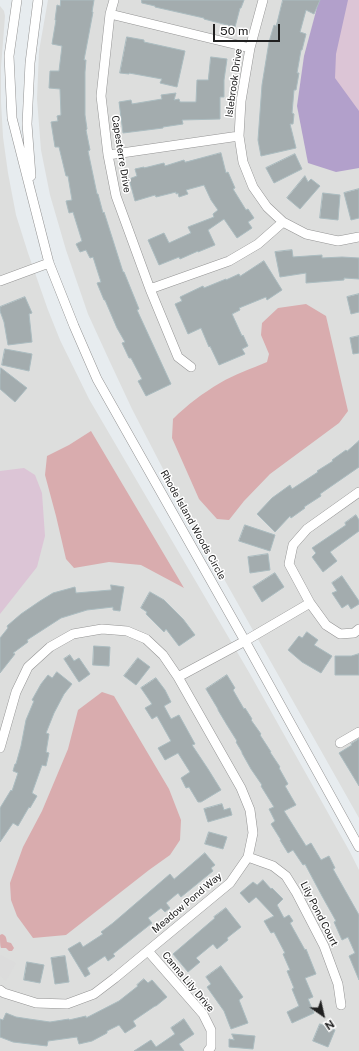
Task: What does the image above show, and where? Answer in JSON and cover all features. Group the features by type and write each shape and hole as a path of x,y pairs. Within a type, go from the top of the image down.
{"street":[{"name":"Rhode Island Woods Circle","path":"17,0 9,56 12,118 49,263 74,326 97,379 359,847"},
{"name":"Rhode Island Woods Circle","path":"34,203 27,124 30,63 38,0"},
{"name":"Capesterre Drive","path":"114,0 110,14 101,96 108,155 116,196 150,289 178,357 191,367"},
{"name":"Islebrook Drive","path":"263,0 250,48 241,101 239,136 243,162 253,187 267,207 283,222 306,234 338,241 359,237"},
{"path":"110,14 250,48"},
{"path":"108,155 239,136"},
{"path":"150,289 229,261 258,244 283,222"},
{"path":"0,281 49,263"},
{"path":"359,492 307,529 293,545 289,564 310,603 326,625 340,634 354,633 359,629"},
{"path":"178,677 245,641 310,603"},
{"name":"Meadow Pond Way","path":"0,748 16,692 28,667 50,647 74,634 102,629 127,631 146,639 162,655 178,677 241,788 250,810 253,833 248,857 230,883 94,994 67,1004 36,1003 4,993 0,990"},
{"path":"340,743 359,732"},
{"name":"Lily Pond Court","path":"248,857 273,866 286,876 296,892 326,953 338,984 341,1005"},
{"name":"Canna Lily Drive","path":"148,951 203,1014 210,1030 211,1047 208,1051"}],"shaded area":[{"path":"48,0 359,0 359,818 176,494 132,409 88,314 66,250 50,195 41,150 37,99 39,51"},
{"path":"319,0 359,0 359,168 336,172 308,163 297,106 304,56"},
{"path":"348,0 359,0 359,111 335,78 336,54"},
{"path":"0,6 4,11 5,16 1,67 1,102 3,137 8,173 16,215 48,310 60,340 89,399 250,674 359,870 359,1051 0,1051"},
{"path":"306,304 326,316 348,411 339,423 270,474 244,501 229,520 217,519 199,499 172,438 173,419 195,400 220,383 237,374 267,362 269,354 261,335 262,323 278,308"},
{"path":"91,431 184,588 141,565 109,562 74,568 66,559 45,475 47,456 69,445"},
{"path":"24,468 35,475 42,493 45,536 37,567 0,614 0,471"},
{"path":"102,692 114,696 169,789 181,820 180,840 170,855 66,935 33,938 17,916 11,900 10,883 23,847 42,811 68,749 78,710"},
{"path":"2,934 6,937 7,942 11,943 14,948 12,951 9,951 6,948 1,948 0,935"},
{"path":"1,955 16,963 6,981 0,976"}],"building":[{"path":"61,0 94,0 84,60 86,60 86,130 90,150 88,151 97,194 123,272 139,309 137,310 171,384 146,396 138,381 142,379 131,358 129,358 122,343 125,342 117,328 97,283 101,282 93,257 90,258 86,250 80,252 76,244 82,241 73,212 69,213 66,201 72,200 68,176 66,176 59,147 55,147 51,122 58,121 57,116 61,115 60,89 49,88 50,71 59,71 62,46 52,44 57,5 60,6"},
{"path":"142,0 244,0 240,8 235,27 204,18 155,7 142,3"},
{"path":"283,0 320,0 314,14 306,10 300,32 306,34 301,50 296,90 294,90 292,113 294,114 293,124 290,124 296,148 261,156 258,140 262,85 269,42 274,25 276,26"},
{"path":"127,37 185,51 177,87 160,83 162,79 129,73 120,73"},
{"path":"211,57 227,59 224,80 224,97 220,97 220,119 182,120 183,124 123,133 119,102 131,100 132,104 162,99 161,95 176,93 174,100 179,99 180,102 196,102 197,80 208,80"},
{"path":"221,153 226,173 228,172 235,188 233,189 246,210 248,209 254,218 248,222 252,228 237,238 224,219 208,230 215,245 180,259 179,257 159,265 148,240 164,233 169,243 191,233 188,227 214,217 213,214 218,210 211,200 204,185 186,190 188,194 179,197 178,193 176,194 176,192 156,197 155,195 135,201 129,179 137,176 135,169 164,163 165,166 184,160 185,162"},
{"path":"295,154 302,169 274,183 266,168"},
{"path":"305,176 308,182 311,179 320,186 300,209 287,198"},
{"path":"359,189 359,218 351,220 344,193"},
{"path":"323,193 340,195 338,220 320,218"},
{"path":"292,250 293,257 322,255 322,258 359,258 359,279 344,278 344,280 306,283 306,273 280,277 275,252"},
{"path":"264,261 282,290 267,300 266,297 239,308 240,310 232,314 248,346 242,349 245,354 219,365 201,328 188,334 175,304 182,301 180,297 203,286 204,288 239,274 240,276"},
{"path":"359,294 359,312 351,314 347,297"},
{"path":"25,297 32,313 29,314 32,342 8,345 0,307"},
{"path":"359,336 359,353 353,354 350,338"},
{"path":"5,349 32,354 29,371 2,365"},
{"path":"1,368 27,388 15,402 0,389"},
{"path":"359,441 359,467 320,494 321,496 291,518 290,516 275,532 257,514 272,498 290,485 292,489 318,472 317,471"},
{"path":"356,515 359,520 359,531 330,552 337,561 323,572 312,557 316,553 312,548 346,525 345,523"},
{"path":"245,525 275,535 270,551 239,541"},
{"path":"268,554 270,570 250,573 248,557"},
{"path":"275,573 284,587 262,602 253,587"},
{"path":"342,576 359,601 359,604 351,609 348,604 342,608 332,593 337,591 332,583"},
{"path":"111,585 124,587 120,611 113,610 113,607 87,610 61,618 27,640 28,642 13,653 15,654 0,673 0,638 8,628 7,626 21,614 53,593 75,587 76,593 111,590"},
{"path":"150,592 164,600 183,619 195,635 179,646 166,629 164,632 146,614 147,612 141,608"},
{"path":"307,632 318,640 314,645 332,656 321,673 302,662 288,650 299,636 302,638"},
{"path":"94,646 110,647 109,666 93,665"},
{"path":"359,654 359,675 335,675 335,656 351,656"},
{"path":"70,655 74,661 79,658 90,674 79,682 64,659"},
{"path":"138,658 150,667 136,685 124,676"},
{"path":"57,672 72,684 64,694 46,733 49,734 46,752 49,753 46,766 42,765 32,793 37,796 18,826 13,823 0,842 0,808 11,790 12,791 18,773 13,771 21,746 26,720 34,701 32,700 48,675 52,678"},
{"path":"227,675 235,688 233,690 261,734 260,735 280,767 279,768 288,784 285,786 296,805 284,811 306,846 311,843 321,860 329,856 335,868 333,869 359,915 359,980 349,956 355,953 348,937 342,940 334,922 336,921 305,864 303,865 293,850 288,853 280,840 271,824 275,821 269,809 274,807 206,689"},
{"path":"156,678 165,690 171,702 164,706 171,719 179,715 195,744 192,745 221,790 201,802 198,802 189,787 186,788 181,778 190,772 178,753 165,760 158,748 171,741 157,716 152,719 145,708 152,704 141,688"},
{"path":"359,739 359,786 339,753"},
{"path":"222,804 224,810 230,808 232,815 208,822 204,809"},
{"path":"209,832 227,837 223,849 205,844"},
{"path":"205,853 215,865 211,868 213,871 181,897 178,893 166,903 170,908 165,912 161,908 148,918 152,923 113,954 115,956 108,961 105,956 87,968 90,974 85,977 68,949 80,942 83,947 103,934 101,932 170,874 174,879"},
{"path":"263,880 283,899 277,905 284,918 289,915 293,921 290,923 305,950 306,949 316,974 305,978 313,997 308,999 314,1013 292,1023 287,1012 299,1006 287,971 290,970 283,954 285,953 274,932 271,933 264,921 274,916 256,897 249,903 240,893 253,882 257,885"},
{"path":"226,908 241,927 227,938 228,940 217,949 213,944 196,958 200,962 188,972 173,954"},
{"path":"65,956 69,982 55,984 51,958"},
{"path":"27,962 44,965 40,983 24,980"},
{"path":"221,966 243,997 239,1000 248,1023 231,1029 224,1011 207,987 211,984 206,977"},
{"path":"144,979 148,983 152,980 167,997 133,1021 136,1026 125,1033 119,1025 92,1041 79,1044 77,1037 48,1041 47,1046 13,1042 0,1037 0,1019 3,1020 6,1013 16,1017 50,1022 86,1016 86,1018 119,1001 138,986 137,985"},
{"path":"184,1019 194,1034 179,1044 184,1051 134,1051 151,1040 156,1047 175,1034 171,1028"},
{"path":"320,1024 335,1030 328,1047 313,1041"},
{"path":"232,1034 255,1036 253,1049 229,1047 229,1039 234,1040"}]}
